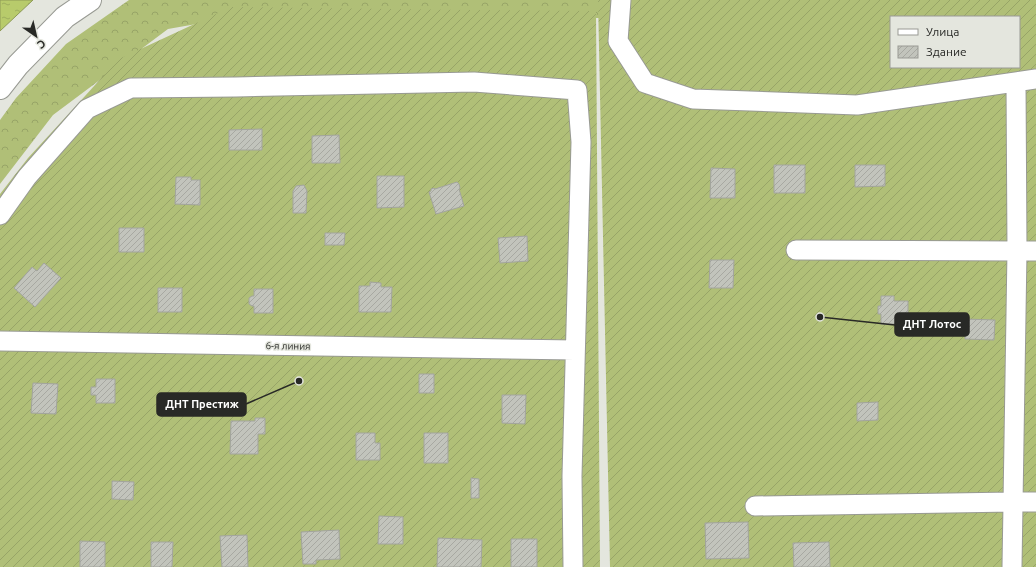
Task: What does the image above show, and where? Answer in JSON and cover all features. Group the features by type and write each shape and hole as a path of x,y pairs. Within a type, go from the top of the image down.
{"street":[{"path":"0,88 18,65 65,17 90,0"},
{"path":"620,0 618,41 644,83 693,99 857,105 1036,79"},
{"path":"0,215 27,177 87,109 131,88 474,82 577,90 581,142 572,476 573,567"},
{"path":"1012,567 1017,251 1016,82"},
{"path":"796,250 1036,251"},
{"name":"6-я линия","path":"0,342 575,350"},
{"path":"755,506 1036,502"}],"green space":[{"path":"129,0 609,0 608,18 236,17 168,29 53,115 0,184 0,120 16,98 66,44"},
{"path":"598,0 1036,0 1036,567 610,567"},
{"path":"231,7 596,11 600,567 0,567 0,194 28,158 119,59"}],"water":[{"path":"0,0 33,0 0,31"}],"building":[{"path":"262,129 262,150 229,150 229,130"},
{"path":"339,135 340,163 312,163 312,136"},
{"path":"774,165 805,165 805,193 774,193"},
{"path":"855,165 885,165 885,186 855,187"},
{"path":"711,168 735,169 735,198 710,198"},
{"path":"377,176 404,176 404,207 377,208"},
{"path":"176,177 191,177 191,180 200,180 200,205 175,204"},
{"path":"457,182 459,184 464,206 436,214 429,192 431,189"},
{"path":"304,185 307,191 306,213 293,213 293,191 296,186"},
{"path":"119,228 144,228 144,252 119,252"},
{"path":"325,233 345,233 344,245 325,245"},
{"path":"527,236 528,261 500,263 498,238"},
{"path":"710,260 734,260 733,288 709,288"},
{"path":"44,263 61,278 35,307 14,288 32,267 37,271"},
{"path":"370,282 381,283 381,287 392,287 391,312 359,312 359,286 370,286"},
{"path":"158,288 182,288 182,312 158,312"},
{"path":"254,289 273,289 273,313 254,313 254,306 249,304 249,298 254,296"},
{"path":"881,296 894,296 894,301 908,301 908,315 905,315 905,324 881,324 881,314 878,314 878,306 881,306"},
{"path":"965,319 995,320 994,340 965,339"},
{"path":"419,374 434,374 434,393 419,393"},
{"path":"96,379 115,379 115,403 96,403 96,395 91,395 91,387 96,387"},
{"path":"33,383 58,384 56,414 31,413"},
{"path":"502,395 526,395 525,424 502,423"},
{"path":"878,402 878,420 857,421 857,403"},
{"path":"255,418 265,418 265,434 258,434 258,454 230,454 231,421 255,421"},
{"path":"356,433 375,433 375,443 380,443 380,460 356,460"},
{"path":"424,433 448,433 448,463 424,463"},
{"path":"471,478 479,479 479,498 471,498"},
{"path":"112,481 134,482 133,500 112,499"},
{"path":"379,516 403,517 403,544 378,544"},
{"path":"748,522 749,558 706,559 705,523"},
{"path":"339,530 340,559 316,560 316,564 303,564 301,532"},
{"path":"247,535 248,567 222,567 220,536"},
{"path":"438,538 482,540 481,567 437,567"},
{"path":"511,539 537,539 537,567 511,567"},
{"path":"80,541 105,542 105,567 80,567"},
{"path":"151,542 173,542 172,567 151,567"},
{"path":"829,542 830,567 794,567 793,543"}],"place":[{"name":"ДНТ Лотос","path":"820,317"},
{"name":"ДНТ Престиж","path":"299,381"}]}
